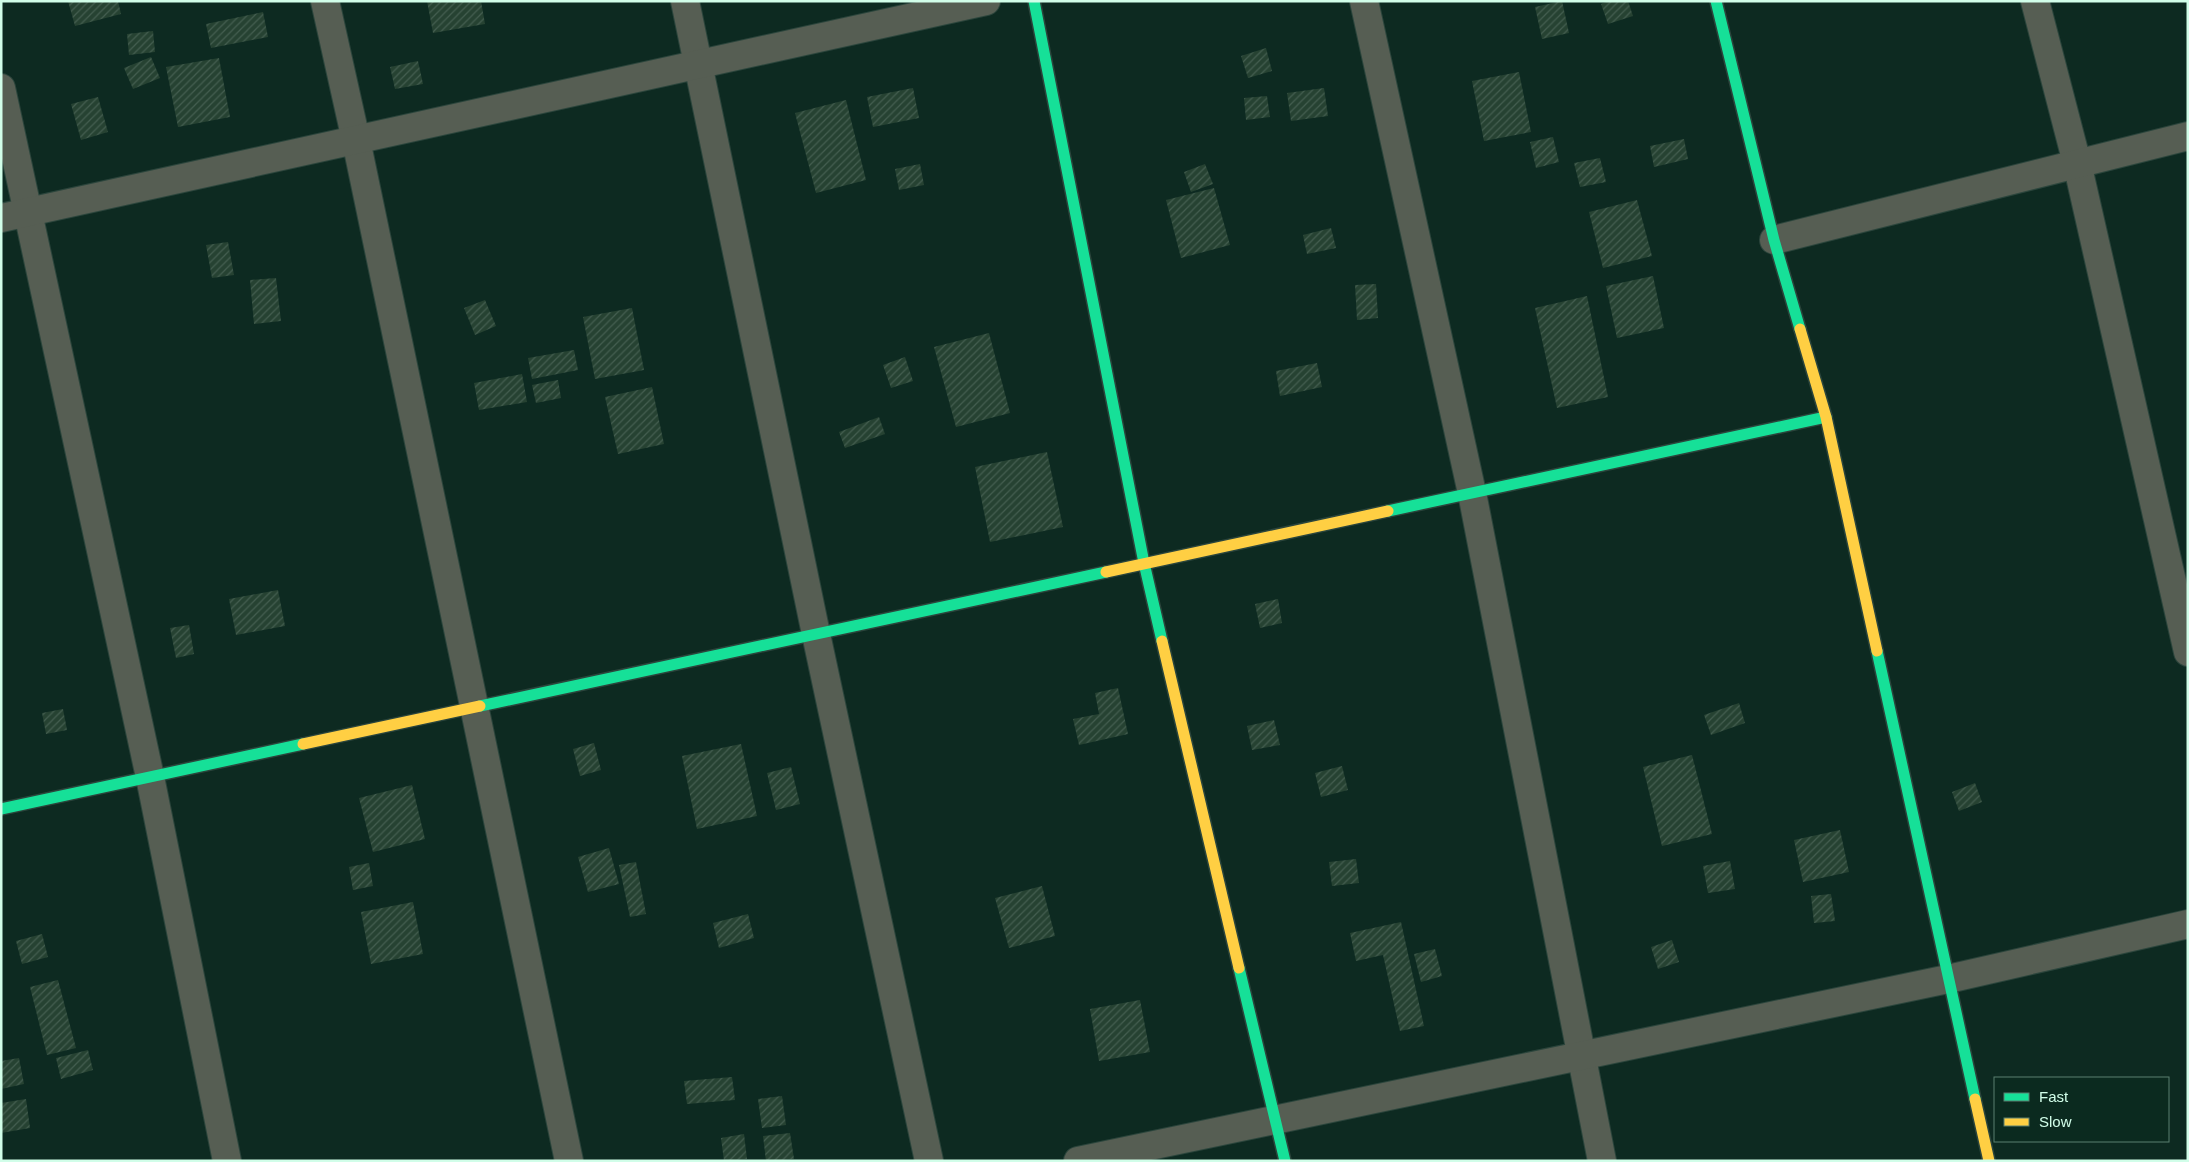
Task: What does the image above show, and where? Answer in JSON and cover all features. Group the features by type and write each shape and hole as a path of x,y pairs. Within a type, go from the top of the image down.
{"street":[{"path":"324,1 356,140 569,1161"},
{"path":"685,1 816,634 930,1161"},
{"path":"1,218 986,1"},
{"path":"1034,1 1144,563 1286,1161"},
{"path":"1364,1 1472,493 1602,1161"},
{"path":"1716,1 1774,240 1826,417 1989,1161"},
{"path":"2035,1 2077,163 2188,652"},
{"path":"1,88 150,777 227,1161"},
{"path":"1774,240 2188,136"},
{"path":"1,808 1826,417"},
{"path":"1078,1161 1948,979 2188,924"}],"building":[{"path":"68,1 118,1 121,14 75,26"},
{"path":"427,1 481,1 485,24 433,33"},
{"path":"1562,1 1569,33 1542,39 1535,7"},
{"path":"1609,1 1628,1 1633,16 1608,24 1601,4"},
{"path":"263,12 268,37 211,48 206,24"},
{"path":"153,31 155,52 129,55 127,34"},
{"path":"1266,48 1272,71 1248,78 1241,56"},
{"path":"151,57 160,78 133,89 124,68"},
{"path":"219,58 230,117 178,127 166,67"},
{"path":"418,61 423,84 395,89 390,67"},
{"path":"1519,72 1531,132 1484,141 1472,81"},
{"path":"913,88 919,118 873,127 867,97"},
{"path":"1324,88 1328,116 1291,121 1287,93"},
{"path":"1267,96 1270,117 1246,120 1244,98"},
{"path":"98,97 108,132 81,140 71,104"},
{"path":"846,100 866,180 816,193 795,113"},
{"path":"1553,137 1559,162 1536,168 1530,142"},
{"path":"1684,139 1688,159 1654,167 1650,146"},
{"path":"1600,158 1606,182 1580,187 1574,163"},
{"path":"920,164 924,185 899,190 895,169"},
{"path":"1205,164 1213,184 1191,192 1184,172"},
{"path":"1214,188 1230,245 1181,258 1166,200"},
{"path":"1637,200 1652,256 1603,268 1589,212"},
{"path":"1331,228 1336,248 1307,254 1303,235"},
{"path":"228,242 234,275 212,278 206,245"},
{"path":"1653,276 1664,328 1617,338 1606,286"},
{"path":"276,278 281,321 254,324 250,280"},
{"path":"1376,284 1378,318 1357,320 1355,285"},
{"path":"1587,296 1608,397 1557,408 1535,308"},
{"path":"485,300 496,326 475,335 464,308"},
{"path":"632,308 644,370 595,379 583,317"},
{"path":"989,333 1010,413 956,427 934,347"},
{"path":"574,350 578,370 532,379 528,358"},
{"path":"905,357 913,381 891,388 883,365"},
{"path":"1317,363 1322,387 1280,396 1276,371"},
{"path":"522,374 527,402 479,410 474,383"},
{"path":"558,380 561,398 536,403 532,385"},
{"path":"652,387 664,444 618,454 605,397"},
{"path":"879,417 885,434 845,448 839,432"},
{"path":"1047,452 1063,527 990,542 975,467"},
{"path":"278,590 285,626 236,635 229,599"},
{"path":"1278,599 1282,623 1260,628 1255,604"},
{"path":"189,625 194,654 176,658 170,628"},
{"path":"1118,688 1128,734 1079,745 1073,719 1099,714 1095,693"},
{"path":"1739,703 1745,723 1711,735 1704,715"},
{"path":"63,709 67,730 46,734 42,713"},
{"path":"1274,720 1280,745 1252,750 1247,726"},
{"path":"594,743 601,770 580,776 573,749"},
{"path":"741,744 757,816 697,829 682,756"},
{"path":"1692,755 1712,834 1662,846 1643,767"},
{"path":"1342,766 1348,790 1321,797 1315,773"},
{"path":"791,767 800,804 776,810 767,773"},
{"path":"1975,783 1982,802 1959,811 1952,792"},
{"path":"412,785 425,839 373,852 359,798"},
{"path":"1840,830 1849,872 1803,882 1794,840"},
{"path":"609,848 619,884 588,892 578,857"},
{"path":"1356,859 1359,883 1332,886 1329,862"},
{"path":"1730,861 1735,889 1708,893 1703,866"},
{"path":"636,862 646,914 630,917 619,865"},
{"path":"369,863 373,886 353,890 349,867"},
{"path":"1042,886 1055,936 1009,948 995,898"},
{"path":"1831,894 1835,921 1814,923 1811,896"},
{"path":"413,902 423,954 371,964 361,912"},
{"path":"748,914 754,938 719,948 713,923"},
{"path":"1401,922 1424,1026 1400,1031 1383,955 1356,961 1350,933"},
{"path":"42,934 48,957 22,964 16,941"},
{"path":"1672,940 1679,962 1658,969 1651,947"},
{"path":"1435,949 1442,976 1421,982 1414,954"},
{"path":"58,980 76,1048 47,1055 30,987"},
{"path":"1140,1000 1150,1052 1099,1061 1090,1009"},
{"path":"88,1050 93,1070 61,1079 56,1058"},
{"path":"19,1058 24,1084 1,1089 1,1061"},
{"path":"732,1077 735,1100 687,1104 684,1081"},
{"path":"782,1096 786,1125 762,1128 758,1099"},
{"path":"26,1099 30,1128 1,1133 1,1103"},
{"path":"790,1133 794,1159 766,1161 763,1136"},
{"path":"744,1134 747,1159 724,1161 721,1138"}],"traffic: fast":[{"path":"1034,1 1144,563 1162,641"},
{"path":"1716,1 1774,240 1800,329"},
{"path":"1388,511 1826,417"},
{"path":"480,706 1106,572"},
{"path":"1877,651 1975,1099"},
{"path":"1,809 303,744"},
{"path":"1239,968 1285,1161"}],"traffic: slow":[{"path":"1800,329 1826,417 1877,651"},
{"path":"1106,572 1388,511"},
{"path":"1162,641 1239,968"},
{"path":"303,744 480,706"},
{"path":"1975,1099 1989,1161"}]}
